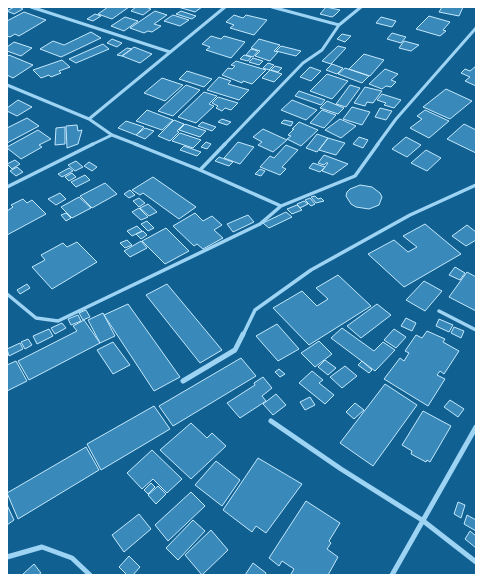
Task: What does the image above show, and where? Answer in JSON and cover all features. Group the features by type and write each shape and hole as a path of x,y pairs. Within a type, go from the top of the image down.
{"street":[{"path":"31,7 170,52"},
{"path":"89,119 225,7"},
{"path":"272,7 339,25"},
{"path":"200,170 303,63 322,50 339,25 361,7"},
{"path":"7,294 36,318 58,321 260,224 281,206 355,176 396,120 476,28"},
{"path":"7,85 89,119 112,135 200,170 281,206"},
{"path":"7,187 112,135"},
{"path":"183,381 235,350 255,310 311,270 410,215 476,185"},
{"path":"439,311 476,330"},
{"path":"271,421 340,469 422,520 476,562"},
{"path":"392,575 476,427"},
{"path":"7,557 42,547 72,558 90,575"}],"building":[{"path":"14,7 23,9 14,14 7,11"},
{"path":"108,7 129,7 112,19 98,14"},
{"path":"136,7 146,7 151,9 143,15 131,11"},
{"path":"178,7 202,7 195,12"},
{"path":"326,7 340,10 332,17 320,14"},
{"path":"442,7 463,7 459,16 439,12"},
{"path":"155,11 167,15 154,24 161,26 152,32 148,31 144,33 130,28"},
{"path":"181,11 196,16 192,19 176,14"},
{"path":"24,12 46,20 19,36 15,34 10,37 7,36 7,21"},
{"path":"95,14 101,16 93,21 87,19"},
{"path":"173,15 189,20 180,26 164,21"},
{"path":"234,15 243,18 246,15 267,20 254,35 230,28 234,25 226,22"},
{"path":"429,16 450,22 443,30 446,31 440,36 416,29"},
{"path":"125,17 138,21 124,31 111,26"},
{"path":"381,17 396,21 392,27 376,23"},
{"path":"91,32 101,38 61,57 40,49 53,41 64,45"},
{"path":"392,33 406,37 401,43 387,39"},
{"path":"342,34 351,36 345,42 337,39"},
{"path":"211,36 221,39 224,36 245,42 231,58 206,50 210,47 202,44"},
{"path":"112,39 122,43 117,47 107,43"},
{"path":"259,39 280,45 274,51 278,52 270,61 255,56 260,51 251,48"},
{"path":"404,41 419,45 411,51 399,48"},
{"path":"14,42 32,48 21,56 7,51 7,47"},
{"path":"103,44 109,49 76,63 69,59"},
{"path":"281,46 301,51 296,56 276,51"},
{"path":"338,46 346,48 331,64 322,61"},
{"path":"134,47 152,54 140,63 122,56"},
{"path":"127,48 132,49 122,56 117,55"},
{"path":"251,49 258,51 253,57 246,55"},
{"path":"364,54 384,60 370,76 349,69"},
{"path":"9,55 33,65 13,78 7,75 7,57"},
{"path":"244,55 251,57 248,61 240,59"},
{"path":"253,58 263,61 259,65 249,62"},
{"path":"62,60 70,67 59,71 61,73 51,77 49,75 41,78 33,70"},
{"path":"236,61 266,70 252,84 243,81 242,83 222,75 228,68 232,69 235,66 231,65"},
{"path":"268,63 274,65 269,70 263,68"},
{"path":"332,64 343,68 337,74 326,70"},
{"path":"275,66 282,68 278,72 271,70"},
{"path":"476,66 476,86 465,81 470,77 461,73 465,69 470,71"},
{"path":"310,67 321,71 311,81 300,77"},
{"path":"345,68 369,76 362,83 338,74"},
{"path":"385,69 398,74 391,80 396,82 391,87 386,86 382,89 369,84"},
{"path":"270,70 282,74 274,82 262,78"},
{"path":"187,71 212,79 204,87 179,79"},
{"path":"327,74 348,81 332,99 310,91"},
{"path":"219,77 231,81 228,84 249,90 239,100 207,90"},
{"path":"162,78 183,85 165,101 144,93"},
{"path":"186,85 200,90 173,116 158,111"},
{"path":"350,85 360,88 346,107 336,104"},
{"path":"365,87 382,91 373,103 367,102 365,106 354,103"},
{"path":"446,89 472,101 450,119 423,107"},
{"path":"299,91 325,100 321,105 295,96"},
{"path":"204,92 217,96 209,104 214,106 196,123 178,117"},
{"path":"382,94 401,100 394,108 384,105 386,103 377,100"},
{"path":"218,97 238,103 231,110 225,108 222,111 216,108 218,106 212,103"},
{"path":"18,100 32,107 17,116 7,111 7,108"},
{"path":"292,100 317,110 306,120 281,110"},
{"path":"327,101 344,108 338,114 320,108"},
{"path":"352,107 370,112 362,125 343,119"},
{"path":"380,108 392,111 386,120 375,117"},
{"path":"147,110 173,120 162,130 136,121"},
{"path":"322,110 336,115 324,128 310,123"},
{"path":"425,110 449,121 429,138 410,128 422,119 417,116"},
{"path":"27,118 39,126 7,143 7,128"},
{"path":"222,119 231,122 227,125 218,122"},
{"path":"340,119 356,126 341,138 325,130"},
{"path":"174,120 184,124 177,131 179,132 170,141 158,136"},
{"path":"284,120 293,122 291,126 281,123"},
{"path":"126,121 144,127 136,135 118,128"},
{"path":"202,122 216,127 212,131 198,126"},
{"path":"299,122 318,130 301,146 287,139 291,136 288,135 294,129 292,129"},
{"path":"185,124 206,131 200,137 179,130"},
{"path":"464,124 476,130 476,153 447,139"},
{"path":"77,125 78,131 82,130 78,144 67,148 66,126"},
{"path":"65,127 65,144 55,145 56,128"},
{"path":"145,128 154,131 145,139 136,135"},
{"path":"263,129 287,140 273,152 258,145 262,142 253,137"},
{"path":"38,130 51,139 39,145 42,147 21,159 7,148 7,147"},
{"path":"180,133 201,140 193,148 172,141"},
{"path":"317,134 328,138 317,152 306,148"},
{"path":"359,137 368,140 363,148 353,144"},
{"path":"406,137 421,145 407,157 392,149"},
{"path":"328,138 345,143 336,155 319,150"},
{"path":"206,142 211,144 207,149 201,147"},
{"path":"238,142 254,147 240,164 224,158"},
{"path":"286,145 298,150 282,167 286,169 280,175 260,167 270,156 274,158"},
{"path":"184,146 201,152 197,156 180,150"},
{"path":"426,150 441,158 427,171 411,163"},
{"path":"324,155 348,164 333,175 322,171 328,163 324,165 318,163"},
{"path":"219,157 233,162 229,166 215,161"},
{"path":"15,160 20,164 12,169 7,164"},
{"path":"76,161 83,167 75,171 68,165"},
{"path":"89,162 97,167 92,171 84,166"},
{"path":"313,163 325,167 320,172 309,168"},
{"path":"17,167 23,172 16,176 10,171"},
{"path":"69,168 73,171 62,177 58,174"},
{"path":"260,169 265,171 261,176 255,174"},
{"path":"72,173 76,177 69,181 65,177"},
{"path":"85,175 90,180 76,187 71,182"},
{"path":"153,177 196,207 179,219 143,193 140,195 132,190"},
{"path":"105,183 117,194 92,208 80,196"},
{"path":"360,185 372,187 380,193 382,197 379,205 369,209 356,207 351,204 346,196 347,192 350,189"},
{"path":"130,190 135,195 129,198 124,194"},
{"path":"60,193 66,199 56,205 48,199"},
{"path":"315,196 324,201 316,203 311,197"},
{"path":"79,197 91,208 72,218 61,207"},
{"path":"139,198 145,203 139,207 133,201"},
{"path":"310,198 315,204 311,206 305,200"},
{"path":"23,199 27,203 32,200 46,214 7,235 7,211 13,207 11,205"},
{"path":"304,201 308,204 300,208 297,204"},
{"path":"148,204 157,212 149,216 140,208"},
{"path":"297,205 302,210 292,214 287,209"},
{"path":"139,208 148,217 141,220 132,212"},
{"path":"286,212 292,217 269,228 263,223"},
{"path":"66,213 71,218 66,221 61,215"},
{"path":"195,213 203,221 212,216 222,225 214,230 223,238 203,249 197,244 194,246 173,226"},
{"path":"248,215 254,222 233,232 227,224"},
{"path":"147,221 154,228 148,231 141,224"},
{"path":"425,224 461,254 404,287 368,254 394,240 408,252 417,247 403,236"},
{"path":"467,225 476,232 476,240 466,246 452,236"},
{"path":"137,226 142,231 132,236 127,231"},
{"path":"166,228 189,251 165,264 142,241"},
{"path":"143,231 147,235 141,239 136,234"},
{"path":"127,240 132,245 125,248 120,243"},
{"path":"141,241 147,248 130,257 124,251"},
{"path":"77,242 97,262 52,289 32,267 45,260 41,255 63,243 67,247"},
{"path":"455,267 465,273 460,280 449,275"},
{"path":"467,272 476,277 476,311 449,297"},
{"path":"338,275 371,306 309,345 273,308 302,291 317,306 328,299 316,288"},
{"path":"424,281 442,291 425,311 406,300"},
{"path":"27,284 30,288 20,294 17,290"},
{"path":"167,284 222,350 200,363 146,295"},
{"path":"128,304 180,377 154,391 104,315"},
{"path":"377,304 391,315 361,338 347,326"},
{"path":"86,310 90,317 83,320 79,313"},
{"path":"103,313 115,336 100,343 88,320"},
{"path":"78,315 81,321 71,325 68,319"},
{"path":"406,318 416,323 412,331 401,326"},
{"path":"439,319 453,325 449,332 436,326"},
{"path":"84,320 100,343 29,380 18,361 77,331 73,326"},
{"path":"62,323 66,328 55,334 51,328"},
{"path":"277,324 299,349 278,361 256,336"},
{"path":"454,327 464,331 461,338 451,333"},
{"path":"342,328 374,351 383,342 395,350 375,371 331,338"},
{"path":"49,329 53,336 37,344 33,336"},
{"path":"394,329 406,337 396,348 384,340"},
{"path":"427,331 445,339 443,342 459,351 444,374 440,371 437,375 445,379 428,406 384,379 400,358 404,361 409,353 405,351 416,335 422,338"},
{"path":"28,339 32,345 25,349 21,342"},
{"path":"319,341 332,354 315,367 301,353"},
{"path":"113,342 130,365 113,374 97,350"},
{"path":"20,343 23,349 9,356 7,349"},
{"path":"241,358 256,376 173,426 159,406"},
{"path":"325,360 336,368 328,375 318,367"},
{"path":"16,361 27,381 7,391 7,365"},
{"path":"362,361 372,370 369,373 358,365"},
{"path":"345,366 357,376 342,388 330,377"},
{"path":"279,369 285,374 280,377 275,372"},
{"path":"312,371 323,380 319,383 334,395 325,404 299,383"},
{"path":"263,377 272,388 262,396 266,401 240,418 227,403 255,385 254,383"},
{"path":"385,384 417,405 373,466 340,443"},
{"path":"276,394 286,405 273,415 263,404"},
{"path":"310,397 315,405 305,410 300,402"},
{"path":"450,400 464,409 458,417 444,407"},
{"path":"355,403 364,410 354,419 346,412"},
{"path":"154,406 170,429 101,470 87,444"},
{"path":"423,411 451,426 430,462 427,460 426,462 411,454 412,451 402,445"},
{"path":"191,423 207,438 212,433 226,446 191,479 160,450"},
{"path":"86,447 99,470 18,519 7,493"},
{"path":"152,450 182,479 167,493 153,479 142,489 127,473"},
{"path":"258,458 302,484 266,533 256,526 252,532 223,510"},
{"path":"216,461 240,480 222,506 195,485"},
{"path":"151,483 155,487 148,494 144,490"},
{"path":"158,486 166,494 156,504 148,495"},
{"path":"191,492 205,506 168,541 155,525"},
{"path":"306,501 340,523 329,541 331,543 327,549 338,557 328,575 292,575 291,574 294,569 282,561 279,566 269,558"},
{"path":"458,502 465,505 461,518 454,514"},
{"path":"7,505 14,520 7,525"},
{"path":"139,514 151,529 124,552 112,535"},
{"path":"467,515 476,520 476,531 464,524"},
{"path":"193,520 205,531 178,560 166,548"},
{"path":"211,530 228,550 202,575 185,555"},
{"path":"470,531 476,536 476,548 465,539"},
{"path":"129,556 140,567 133,575 127,575 119,567"},
{"path":"253,563 266,573 265,575 245,575"},
{"path":"34,564 41,573 38,575 22,575"}]}
